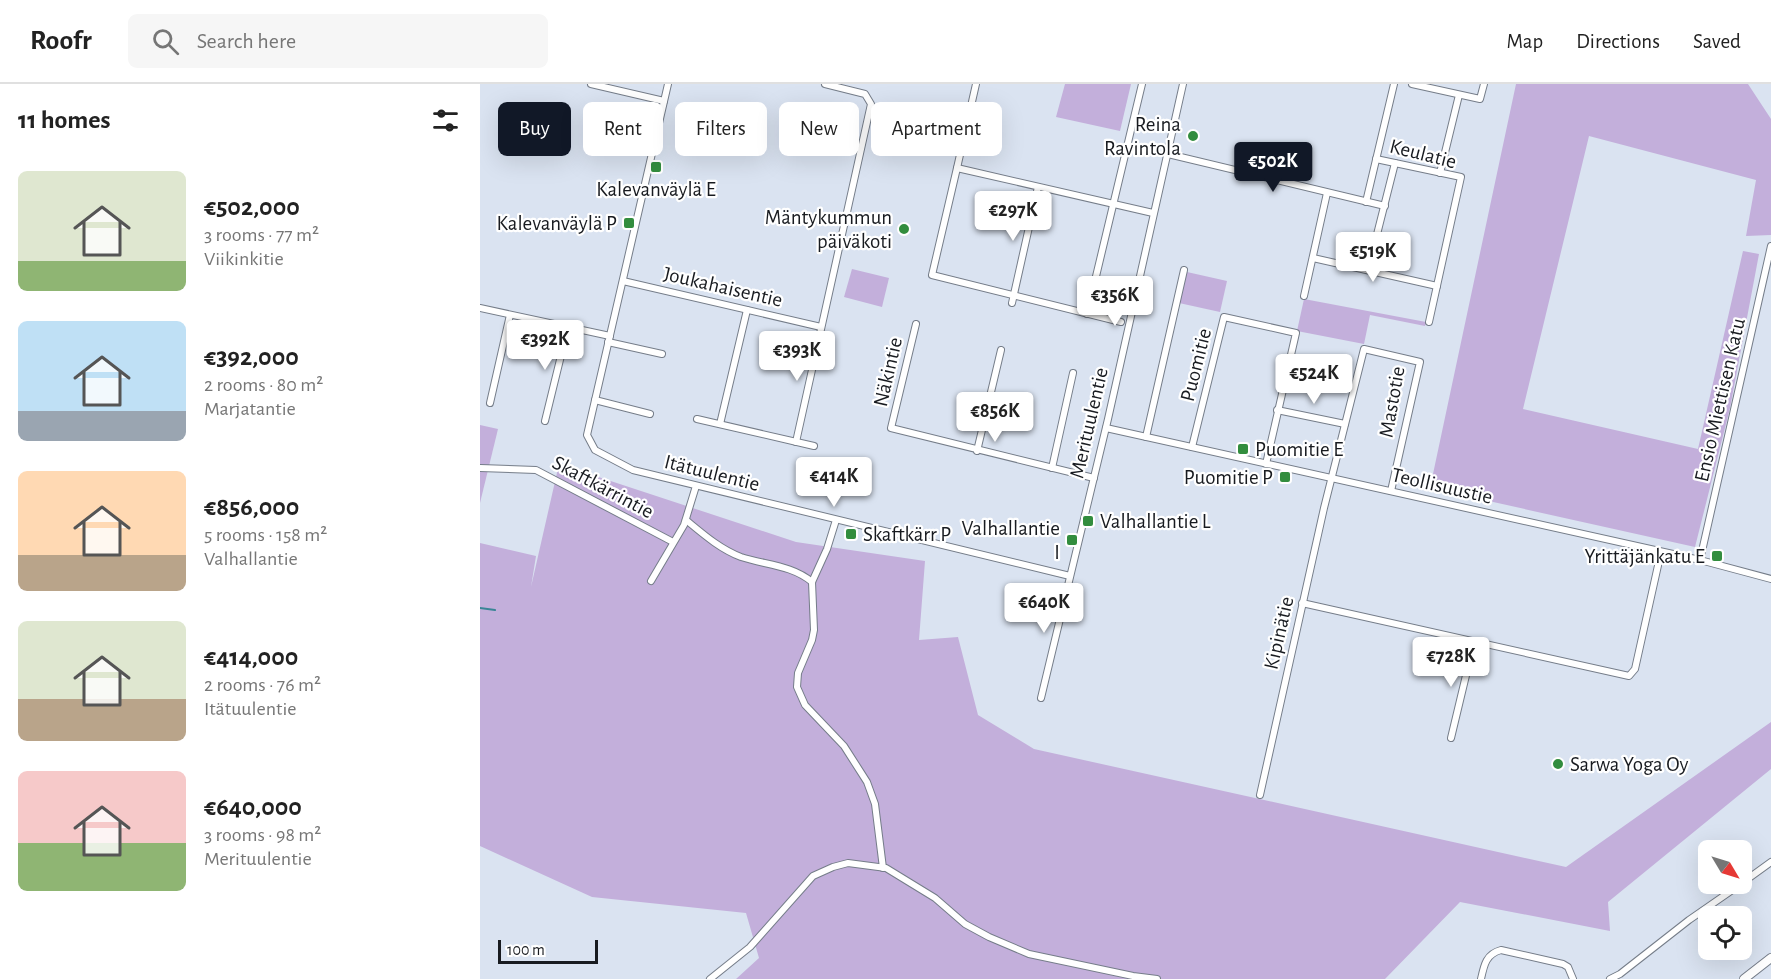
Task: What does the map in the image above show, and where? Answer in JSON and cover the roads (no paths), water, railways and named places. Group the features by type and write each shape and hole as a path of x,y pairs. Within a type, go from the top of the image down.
{"street":[{"path":"591,84 664,101"},
{"path":"650,414 595,400 668,84"},
{"path":"796,442 871,104 865,94 825,84"},
{"path":"976,84 932,275 1121,322"},
{"path":"1087,314 1142,84"},
{"name":"Merituulentie","path":"1041,698 1106,428 1183,84"},
{"path":"1366,202 1394,84"},
{"path":"1412,84 1480,99 1484,84"},
{"path":"1440,173 1459,95"},
{"path":"1168,154 1385,206"},
{"name":"Keulatie","path":"1376,159 1461,177 1429,322"},
{"path":"1368,270 1395,163"},
{"path":"957,168 1153,213"},
{"path":"1012,303 1038,187"},
{"path":"1304,296 1328,193"},
{"name":"Ensio Miettisen Katu","path":"1700,560 1771,246"},
{"path":"1313,258 1437,286"},
{"path":"1146,437 1184,270"},
{"name":"Joukahaisentie","path":"623,281 821,327"},
{"path":"480,309 568,327 662,354"},
{"path":"720,424 747,310"},
{"path":"490,404 510,315"},
{"name":"Puomitie","path":"1192,447 1224,317 1296,333 1266,464"},
{"name":"Näkintie","path":"916,324 891,428 977,451"},
{"path":"545,421 568,327"},
{"name":"Mastotie","path":"1332,479 1364,349 1420,362 1391,491"},
{"path":"1001,350 977,451 1094,478"},
{"path":"1052,468 1073,373"},
{"name":"Itätuulentie","path":"595,400 587,435 595,450 633,470 1070,576"},
{"path":"1277,410 1346,424"},
{"path":"697,419 814,446"},
{"name":"Teollisuustie","path":"1106,428 1700,560 1771,579"},
{"name":"Skaftkärrintie","path":"480,468 536,470 673,542"},
{"name":"Kipinätie","path":"1260,795 1332,479"},
{"path":"651,581 686,520 696,486"},
{"path":"686,520 733,553 796,571 812,582"},
{"path":"836,520 827,549 812,582 814,630 798,673 797,687 805,705 844,746 867,782 875,804 883,868"},
{"path":"1302,603 1629,676 1635,669 1661,552"},
{"path":"1452,738 1474,642"},
{"path":"1752,875 1771,862"},
{"path":"710,979 750,947 813,876 848,863 886,868 935,898 964,924 1029,954 1058,962 1156,979"},
{"path":"1610,979 1620,974 1726,894"},
{"path":"1481,979 1487,959 1493,952 1501,950 1563,964 1568,967 1573,979"},
{"path":"1744,979 1771,958"}],"waterway":[{"path":"480,608 495,610"}],"place":[{"name":"Reina Ravintola","path":"1193,136"},
{"name":"Kalevanväylä E","path":"656,167"},
{"name":"Kalevanväylä P","path":"629,223"},
{"name":"Mäntykummun päiväkoti","path":"904,229"},
{"name":"Puomitie E","path":"1243,449"},
{"name":"Puomitie P","path":"1285,477"},
{"name":"Valhallantie L","path":"1088,521"},
{"name":"Skaftkärr P","path":"851,534"},
{"name":"Valhallantie I","path":"1072,540"},
{"name":"Yrittäjänkatu E","path":"1717,556"},
{"name":"Sarwa Yoga Oy","path":"1558,764"}]}
